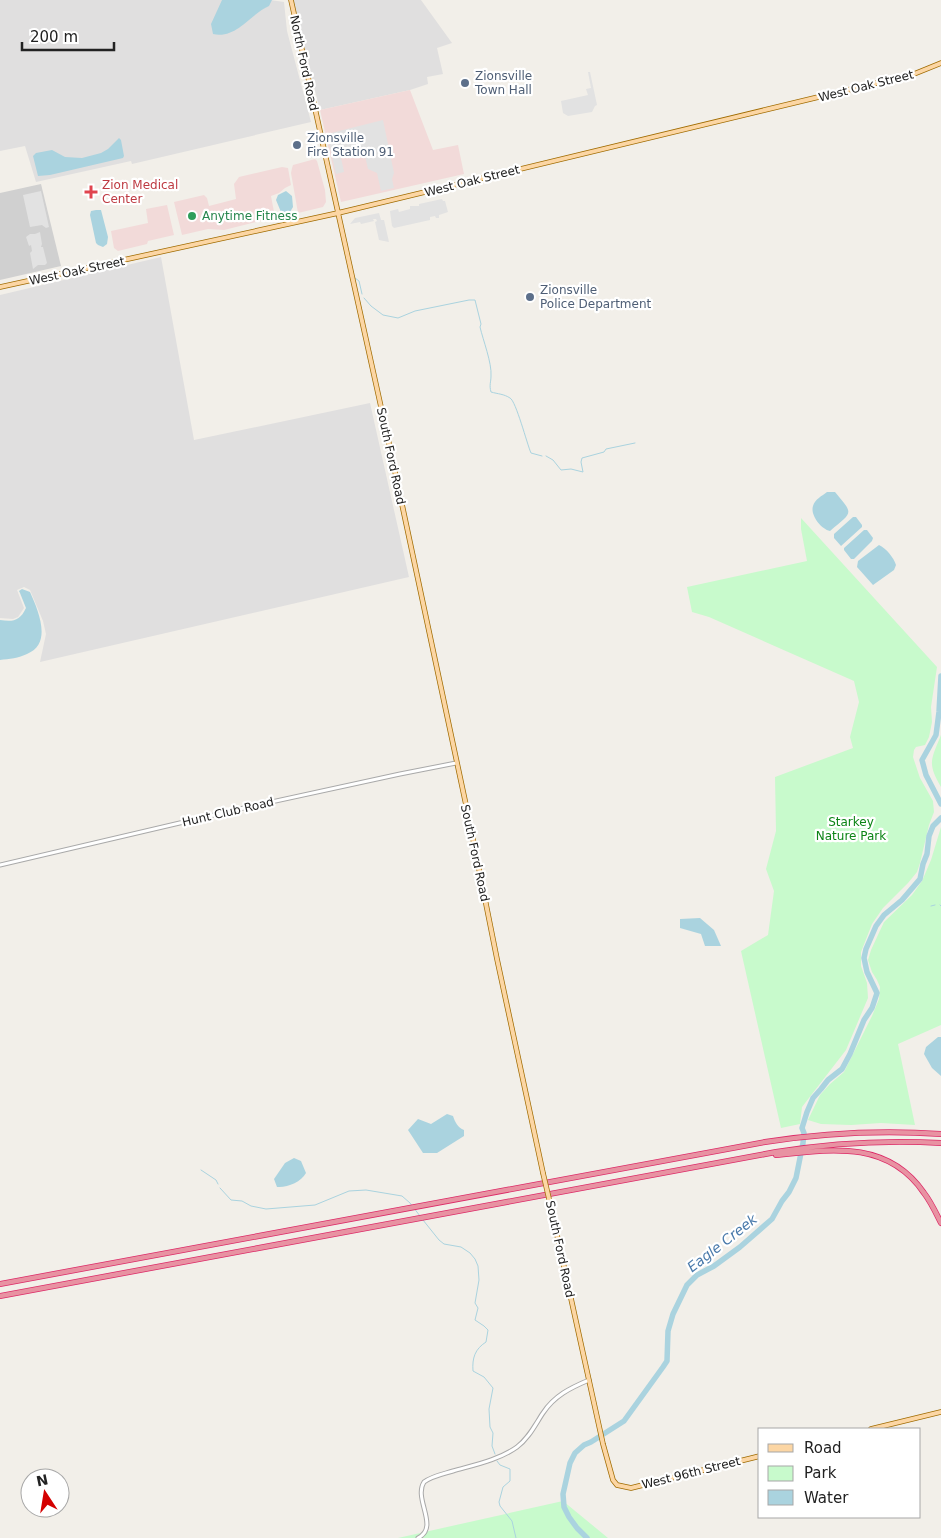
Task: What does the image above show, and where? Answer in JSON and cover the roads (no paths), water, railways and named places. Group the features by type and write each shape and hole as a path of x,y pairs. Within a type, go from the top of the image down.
{"highway":[{"path":"0,1284 778,1140 820,1135 883,1132 941,1134"},
{"path":"0,1296 752,1156 879,1142 941,1143"},
{"path":"817,1149 871,1154 890,1162 906,1173 919,1186 941,1223"}],"main road":[{"name":"North Ford Road","path":"291,0 338,214"},
{"name":"West Oak Street","path":"0,287 338,214 904,77 941,63"},
{"name":"South Ford Road","path":"338,214 385,425 497,959 599,1428 612,1480 622,1486"},
{"path":"875,1428 941,1412"},
{"name":"West 96th Street","path":"622,1486 631,1488 758,1456"}],"street":[{"name":"Hunt Club Road","path":"0,865 248,806 456,763"},
{"path":"418,1538 425,1533 427,1527 421,1492 424,1482 436,1476 497,1457 518,1446 525,1440 542,1414 556,1398 589,1380"}],"water":[{"path":"222,0 272,0 269,6 243,25 229,33 222,35 213,34 211,24"},
{"path":"119,138 121,140 123,158 50,175 38,176 33,156 36,153 52,150 65,157 82,158 101,153"},
{"path":"286,191 292,196 293,207 290,212 286,213 281,212 276,200 278,195"},
{"path":"101,210 108,237 107,244 103,247 96,243 90,215 91,211"},
{"path":"827,492 835,492 848,509 847,516 830,531 823,528 817,521 812,510 815,501"},
{"path":"853,517 856,517 862,527 841,546 834,538 834,534"},
{"path":"864,530 867,530 873,538 872,541 854,559 851,559 844,548"},
{"path":"879,545 884,548 896,565 894,570 873,585 857,567 858,561"},
{"path":"22,589 30,592 37,608 41,626 40,643 35,649 24,655 0,660 0,620 16,620 24,612 26,608 19,591"},
{"path":"700,918 714,930 721,946 705,946 701,934 680,928 680,919"},
{"path":"938,1037 941,1037 941,1076 932,1068 924,1054 926,1047"},
{"path":"447,1114 453,1116 460,1128 464,1130 464,1136 437,1153 423,1153 408,1130 418,1119 431,1124"},
{"path":"294,1158 301,1161 306,1173 293,1184 277,1187 274,1179 285,1163"}],"waterway":[{"path":"355,278 359,281 362,294"},
{"path":"364,298 383,315 398,318 415,311 475,300 490,365 491,392 510,398 518,414 531,453 542,456"},
{"path":"546,456 553,460 561,470 571,469 583,472 582,458 604,452 606,449 635,443"},
{"name":"Eagle Creek","path":"941,676 936,735 922,760 926,775 941,804"},
{"name":"Eagle Creek","path":"587,1538 577,1528 564,1507 563,1494 570,1463 575,1453 584,1445 624,1421 667,1361 668,1331 673,1314 687,1285 697,1275 714,1266 740,1247 772,1219 789,1192 796,1178 803,1143 804,1133 802,1128 813,1098 828,1080 842,1069 864,1020 872,1008 877,993 867,972 864,958 866,949 876,926 884,915 902,900 920,879 927,854 929,836 933,826 941,818"},
{"path":"931,906 935,905"},
{"path":"201,1170 216,1180 218,1184"},
{"path":"220,1188 231,1200 242,1201 251,1206 266,1209 315,1205 349,1191 366,1190 402,1196 420,1216"},
{"path":"423,1220 439,1240 444,1244 461,1247 470,1253 478,1266 479,1280 475,1303 478,1308 475,1320 488,1330 486,1342 475,1354 473,1371 484,1377 493,1388 489,1409 490,1427 493,1433 492,1446 495,1454"},
{"path":"497,1461 500,1465 510,1469 510,1481 503,1487 499,1502 512,1521 516,1538"}],"place":[{"name":"Zionsville Town Hall","path":"465,83"},
{"name":"Zionsville Fire Station 91","path":"297,145"},
{"name":"Zion Medical Center","path":"91,192"},
{"name":"Anytime Fitness","path":"192,216"},
{"name":"Zionsville Police Department","path":"530,297"}],"park label":[{"name":"Starkey Nature Park","path":"851,829"}]}
